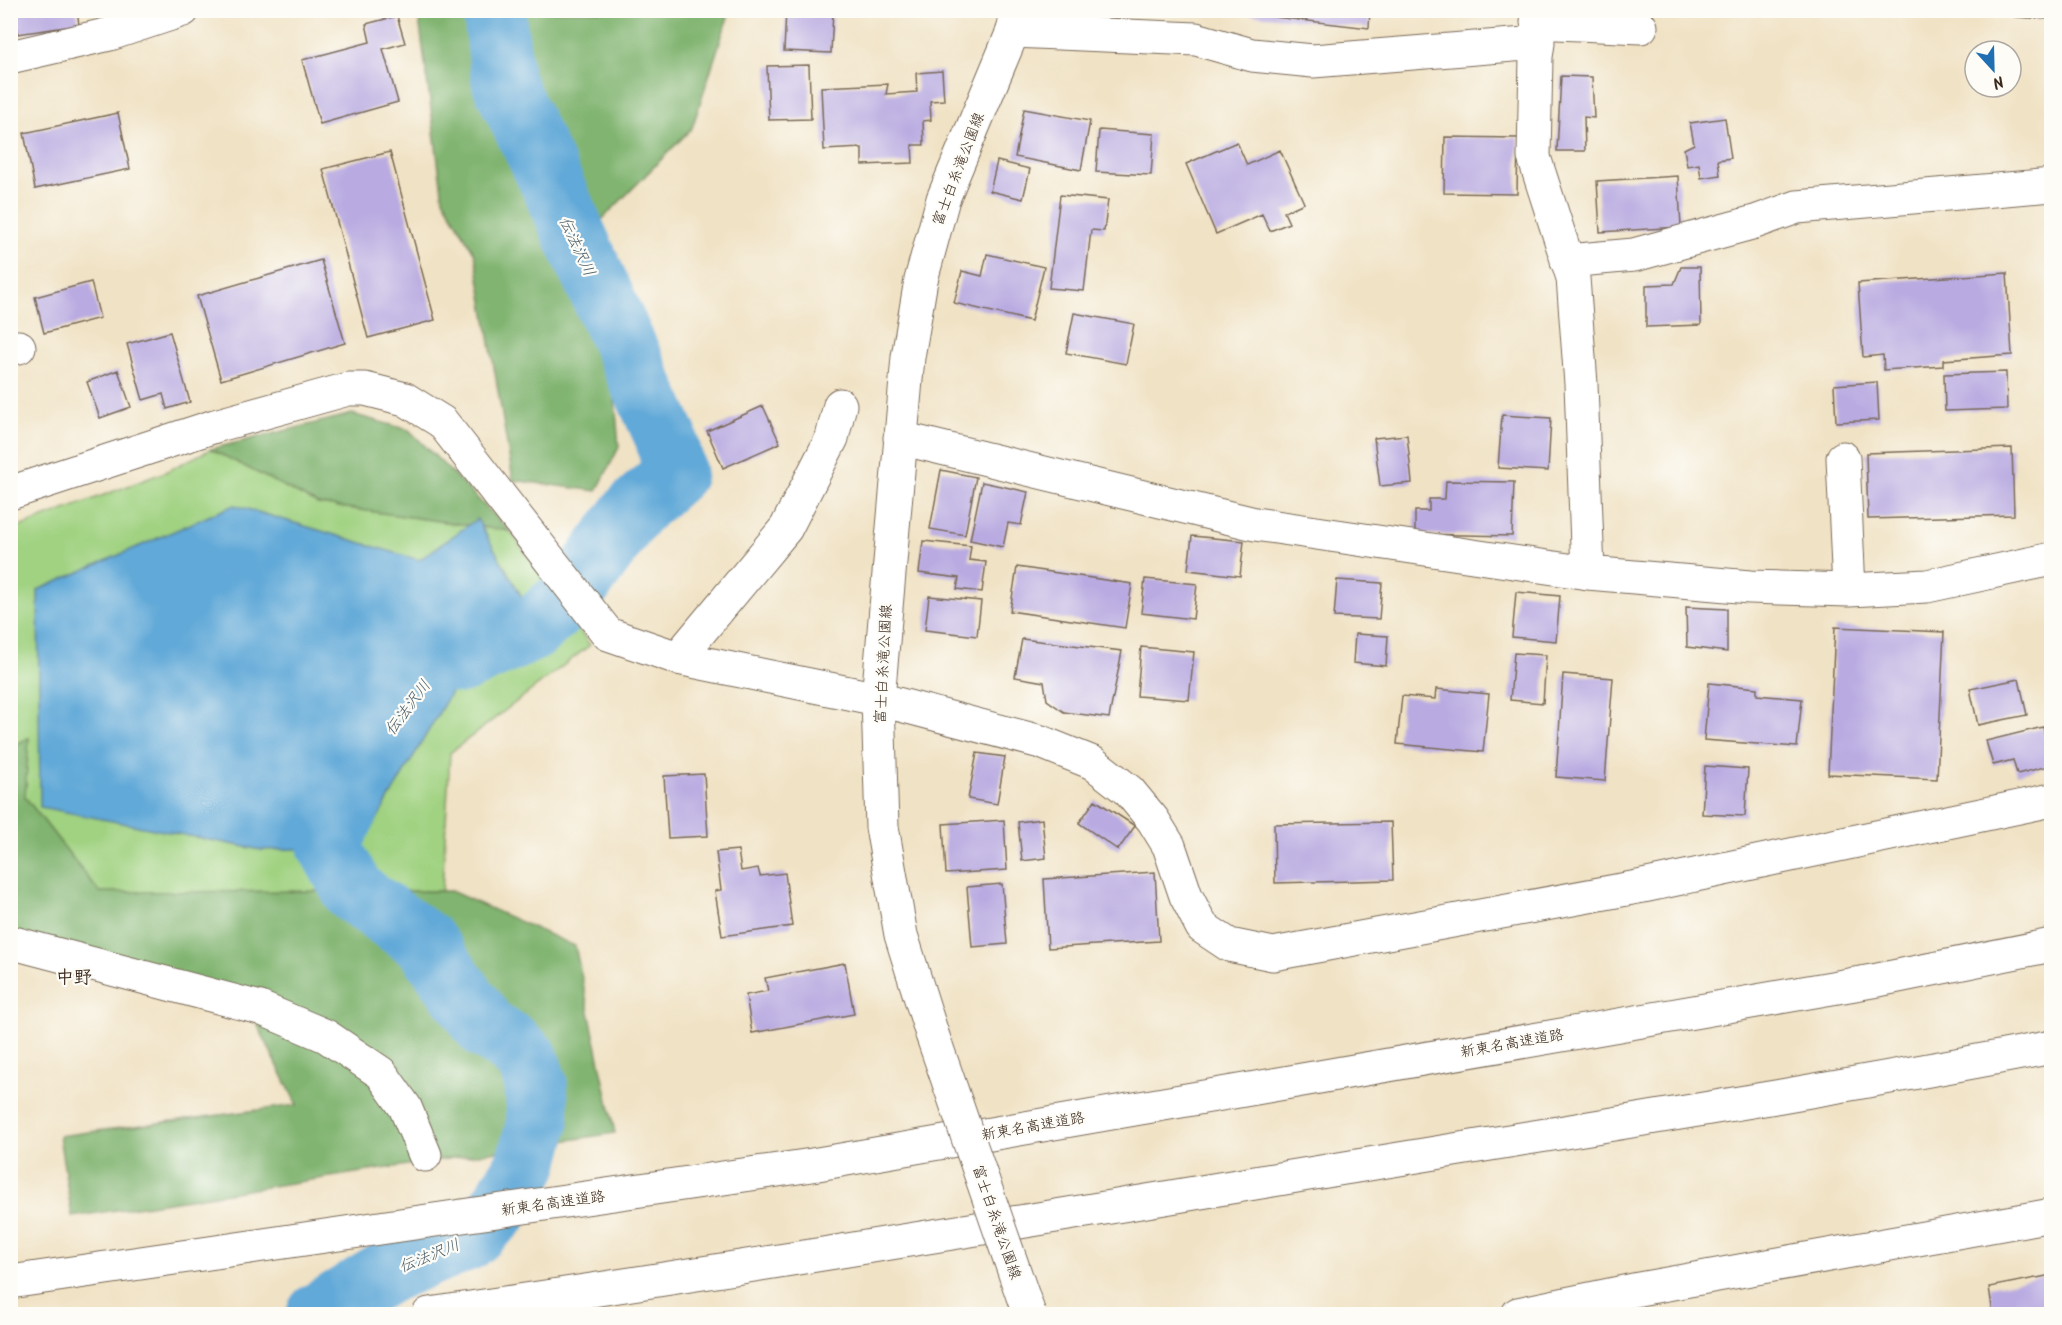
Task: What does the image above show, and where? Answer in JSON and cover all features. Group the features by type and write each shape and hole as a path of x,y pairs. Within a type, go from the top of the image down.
{"main road":[{"path":"10,57 110,34 183,10"},
{"path":"1016,21 1196,39 1252,55 1313,61 1537,25 1641,27"},
{"name":"富士白糸滝公園線","path":"1016,21 943,199 921,280 908,357 878,699 882,827 901,935 932,1034 1029,1314"},
{"path":"1537,25 1534,157 1573,278 1581,384 1588,573"},
{"path":"1567,261 1634,255 1755,222 1797,207 2052,185"},
{"path":"10,493 215,426 348,389 365,389 405,399 442,422 608,634 678,658 878,699 1041,742 1094,763 1129,791 1153,820 1169,846 1186,896 1202,927 1229,945 1273,954 1643,886 2052,800"},
{"path":"678,658 786,528 831,438 840,405"},
{"path":"900,438 1255,524 1588,573 1750,587 1849,590 1927,586 2052,559"},
{"path":"1843,458 1849,590"},
{"path":"10,942 260,1008 326,1036 381,1073 405,1107 425,1155"},
{"name":"新東名高速道路","path":"10,1282 812,1165 1855,984 2052,945"},
{"path":"429,1314 626,1286 1899,1076 2052,1047"},
{"path":"1518,1314 1639,1289 2052,1215"}],"green space":[{"path":"418,11 730,11 692,128 578,244 607,305 619,447 597,491 513,480 475,254 443,199"},
{"path":"352,414 409,430 510,531 318,504 211,449"},
{"path":"211,449 318,504 510,531 590,645 450,753 442,891 99,892 25,797 28,738 11,747 11,530 165,472"},
{"path":"29,738 25,797 99,892 451,891 575,946 615,1133 72,1217 59,1136 297,1105 255,1020 11,932 10,747"}],"water":[{"path":"234,505 419,560 477,519 551,647 455,685 366,838 335,848 261,850 40,807 38,590"}],"building":[{"path":"14,10 77,10 79,25 18,34"},
{"path":"786,10 833,10 831,53 784,51"},
{"path":"1240,10 1370,10 1369,28 1239,13"},
{"path":"2015,10 2052,10 2052,19 2015,17"},
{"path":"397,16 405,43 383,49 398,102 320,124 302,60 370,42 366,24"},
{"path":"809,65 811,119 769,120 767,66"},
{"path":"942,71 944,100 930,101 931,120 923,121 924,145 912,145 913,163 862,165 862,148 824,150 821,87 888,84 886,94 917,92 916,73"},
{"path":"1561,76 1592,77 1594,118 1584,117 1585,151 1557,151"},
{"path":"1024,109 1090,121 1081,170 1015,157"},
{"path":"118,113 130,169 35,189 24,133"},
{"path":"1725,118 1731,158 1718,160 1720,175 1701,178 1699,164 1687,166 1684,149 1694,144 1690,123"},
{"path":"1099,130 1154,134 1151,175 1096,172"},
{"path":"1445,137 1518,138 1517,194 1444,193"},
{"path":"1237,142 1247,165 1280,150 1304,203 1284,212 1289,223 1270,231 1262,214 1216,234 1186,164"},
{"path":"390,152 435,320 368,338 323,169"},
{"path":"997,161 1030,169 1023,199 990,191"},
{"path":"1678,176 1681,227 1600,232 1597,181"},
{"path":"1060,195 1108,200 1104,231 1091,230 1084,291 1049,288"},
{"path":"987,254 1044,267 1031,321 954,303 962,271 982,276"},
{"path":"321,260 345,343 221,380 197,296"},
{"path":"1681,267 1700,267 1701,325 1646,327 1646,285 1674,284"},
{"path":"2007,273 2012,355 1943,360 1943,366 1884,370 1883,355 1863,357 1858,283"},
{"path":"91,282 100,318 44,333 35,297"},
{"path":"1074,313 1134,324 1126,364 1066,353"},
{"path":"170,332 190,402 167,409 163,394 143,400 127,344"},
{"path":"118,370 131,407 100,418 87,382"},
{"path":"2006,372 2007,409 1945,411 1944,374"},
{"path":"1877,382 1879,420 1836,422 1834,385"},
{"path":"763,406 780,443 723,468 707,431"},
{"path":"1502,415 1551,418 1548,471 1498,468"},
{"path":"1407,435 1412,483 1380,486 1374,438"},
{"path":"2012,448 2014,515 1868,519 1866,453"},
{"path":"941,470 976,477 965,535 930,529"},
{"path":"1446,481 1514,482 1512,536 1415,534 1415,511 1429,511 1429,499 1445,499"},
{"path":"982,482 1028,492 1021,525 1008,523 1003,547 970,540"},
{"path":"1192,536 1244,541 1240,576 1188,570"},
{"path":"923,541 971,546 969,560 986,562 982,592 957,589 959,578 919,573"},
{"path":"1017,567 1132,584 1125,628 1010,611"},
{"path":"1145,579 1197,584 1193,619 1141,613"},
{"path":"1337,580 1382,583 1379,619 1334,617"},
{"path":"1516,592 1560,596 1556,641 1512,637"},
{"path":"929,596 981,601 977,636 925,630"},
{"path":"1686,607 1727,609 1727,652 1687,647"},
{"path":"1835,627 1944,632 1937,779 1828,774"},
{"path":"1355,634 1388,636 1386,666 1353,663"},
{"path":"1022,639 1122,651 1109,718 1064,712 1047,700 1044,682 1015,677"},
{"path":"1141,647 1194,652 1189,700 1137,696"},
{"path":"1514,653 1546,655 1543,703 1510,700"},
{"path":"1563,674 1613,678 1605,781 1556,777"},
{"path":"2019,679 2027,715 1978,725 1970,689"},
{"path":"1709,683 1757,688 1757,695 1802,699 1797,747 1704,740"},
{"path":"1436,689 1489,694 1483,752 1397,744 1402,696 1435,699"},
{"path":"2043,727 2052,765 2017,774 2013,760 1993,765 1986,741"},
{"path":"977,753 1005,757 997,804 968,799"},
{"path":"1705,766 1748,769 1745,816 1702,814"},
{"path":"704,774 708,836 668,838 664,776"},
{"path":"1095,800 1135,826 1118,850 1079,823"},
{"path":"1042,819 1046,858 1022,861 1018,822"},
{"path":"1004,820 1007,870 946,874 943,824"},
{"path":"1391,822 1393,880 1275,883 1274,824"},
{"path":"738,850 741,871 758,868 760,876 785,873 792,926 722,936 715,891 721,890 716,852"},
{"path":"1155,872 1159,941 1048,948 1044,879"},
{"path":"1002,884 1007,944 972,947 967,887"},
{"path":"845,963 854,1014 752,1033 746,995 768,991 765,978"},
{"path":"2052,1275 2052,1314 1993,1314 1989,1287"}],"waterway":[{"name":"伝法沢川","path":"461,662 532,630 575,591 633,511 675,473 666,437 552,184 503,82 494,10"},
{"name":"伝法沢川","path":"318,1314 389,1271 468,1239 498,1211 527,1164 538,1122 536,1084 528,1060 510,1043 486,1028 425,942 354,892 329,846 367,769"}],"district":[{"name":"中野","path":"74,977"}]}
